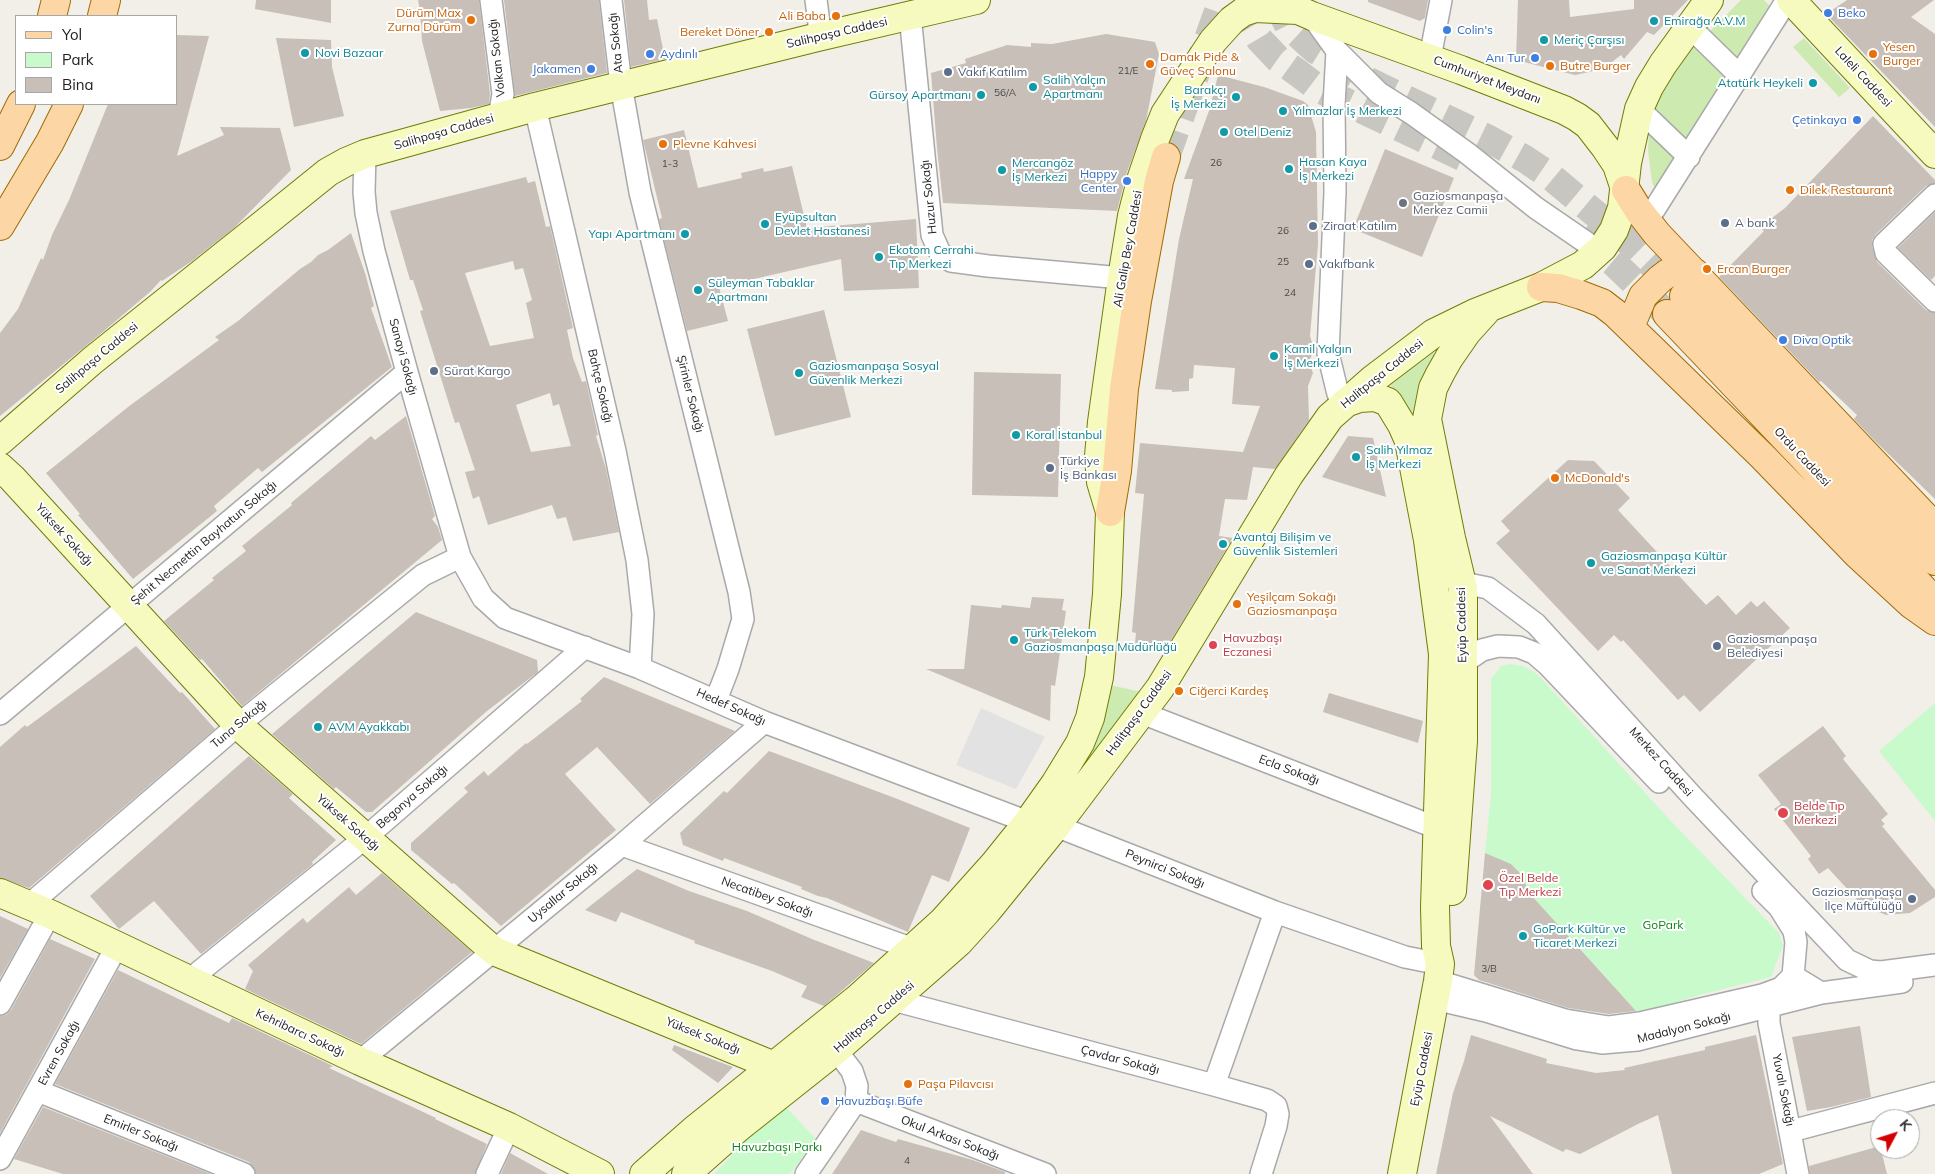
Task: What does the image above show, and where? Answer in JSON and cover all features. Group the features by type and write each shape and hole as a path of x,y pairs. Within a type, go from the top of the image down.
{"main road":[{"path":"52,15 56,0"},
{"path":"98,0 100,15"},
{"path":"100,15 106,0"},
{"name":"Salihpaşa Caddesi","path":"0,441 93,360 328,172 365,154 499,116 818,36 910,15 937,5 976,0"},
{"name":"Halitpaşa Caddesi","path":"686,1174 732,1133 836,1050 964,936 987,911 1056,826 1160,688 1289,475 1342,398 1372,380 1434,333 1490,306 1541,287 1583,265 1603,247 1619,219 1626,190 1627,163 1639,109 1662,64 1709,0"},
{"name":"Laleli Caddesi","path":"1791,0 1935,154"},
{"name":"Cumhuriyet Meydanı","path":"1299,7 1577,116 1588,126 1617,165 1626,190"},
{"name":"Ali Galip Bey Caddesi","path":"1110,512 1101,482 1099,456 1132,216 1142,177 1155,139 1165,114 1183,85 1213,41 1232,20 1243,12 1255,8 1299,7"},
{"path":"0,146 20,105"},
{"path":"0,226 50,142 68,105"},
{"path":"1110,512 1117,471 1124,389 1137,301 1159,181 1166,157"},
{"path":"1626,190 1648,223 1682,294 1787,402 1935,561"},
{"path":"1630,327 1643,296 1668,273 1678,271 1682,294 1935,527"},
{"path":"1541,287 1558,288 1602,302 1630,327 1803,497 1858,555 1911,604 1935,621"},
{"name":"Ordu Caddesi","path":"1682,294 1803,457 1935,602"},
{"name":"Eyüp Caddesi","path":"1447,829 1463,741 1462,588 1427,420 1433,388 1449,358 1467,332 1490,306"},
{"name":"Eyüp Caddesi","path":"1342,398 1375,397 1388,402 1409,441 1419,489 1443,654 1448,942 1438,981 1402,1174"},
{"name":"Yüksek Sokağı","path":"0,468 12,478 238,725 494,950 774,1066"},
{"name":"Halitpaşa Caddesi","path":"644,1174 693,1131 857,999 913,949 950,914 1028,822 1080,743 1090,718 1098,677 1106,594 1110,512"},
{"path":"1438,616 1462,588"},
{"name":"Kehribarcı Sokağı","path":"0,893 39,909 360,1061 509,1127 600,1174"}],"street":[{"name":"Volkan Sokağı","path":"491,0 503,94 499,116"},
{"name":"Ata Sokağı","path":"611,0 621,85"},
{"path":"816,0 819,23 818,36"},
{"path":"1430,58 1441,0"},
{"path":"1654,210 1787,0"},
{"path":"1299,7 1337,51 1379,93 1411,113 1467,153 1536,208 1587,243"},
{"name":"Huzur Sokağı","path":"910,15 932,234 940,253 952,261 988,266 1122,278"},
{"path":"1696,34 1740,76"},
{"path":"1337,51 1334,104 1335,201 1328,353 1342,398"},
{"name":"Şirinler Sokağı","path":"621,85 640,192 739,592 743,619 728,669 716,700"},
{"name":"Bahçe Sokağı","path":"535,107 615,451 637,560 643,614 640,668"},
{"path":"1639,109 1689,157"},
{"name":"Sanayi Sokağı","path":"365,154 364,192 366,213 407,372 460,557"},
{"path":"1935,195 1884,244 1886,253 1935,301"},
{"name":"Şehit Necmettin Bayhatun Sokağı","path":"0,714 407,372"},
{"name":"Hedef Sokağı","path":"460,557 483,598 505,618 640,668 764,722 1028,822"},
{"name":"Tuna Sokağı","path":"39,909 238,725 422,575 460,557"},
{"name":"Merkez Caddesi","path":"1462,588 1473,585 1488,588 1536,624 1692,796 1715,829"},
{"name":"Merkez Caddesi","path":"1463,663 1482,650 1498,646 1519,647 1534,653 1548,665 1734,850 1779,907 1794,931 1794,966"},
{"name":"Begonya Sokağı","path":"190,980 365,838 585,647"},
{"name":"Ecla Sokağı","path":"1142,713 1447,829"},
{"name":"Uysallar Sokağı","path":"360,1061 622,845 764,722"},
{"name":"Peynirci Sokağı","path":"1056,826 1275,912 1405,957 1438,981"},
{"name":"Necatibey Sokağı","path":"622,845 913,949"},
{"name":"Merkez Caddesi","path":"1734,850 1847,960"},
{"path":"0,1004 39,909"},
{"path":"1214,1085 1275,912"},
{"path":"1831,943 1808,948 1794,966 1821,993 1832,988 1840,980 1847,969 1847,960 1870,971 1881,972 1935,965"},
{"name":"Evren Sokağı","path":"0,1159 117,946"},
{"name":"Madalyon Sokağı","path":"1438,981 1486,1011 1577,1039 1602,1043 1637,1040 1685,1021 1781,988 1794,966"},
{"name":"Madalyon Sokağı","path":"1685,1021 1769,1006 1821,993 1935,978"},
{"name":"Çavdar Sokağı","path":"893,1000 1267,1100 1276,1106 1278,1114 1261,1174"},
{"name":"Yuvalı Sokağı","path":"1769,1006 1770,1023 1798,1174"},
{"path":"806,1174 856,1101 856,1086 852,1071 836,1050"},
{"name":"Emirler Sokağı","path":"38,1091 244,1174"},
{"path":"1791,1130 1935,1093"},
{"name":"Okul Arkası Sokağı","path":"856,1101 1045,1174"},
{"path":"487,1174 509,1127"}],"green space":[{"path":"1741,0 1764,0 1776,12 1740,66 1709,32"},
{"path":"1804,38 1850,88 1839,97 1793,47"},
{"path":"1692,43 1730,77 1688,144 1654,112 1663,89"},
{"path":"1649,129 1682,160 1658,197 1652,182 1648,151"},
{"path":"1433,353 1437,358 1420,417 1410,415 1398,393 1390,385"},
{"name":"GoPark","path":"1511,664 1523,666 1541,678 1668,818 1779,933 1783,946 1771,977 1699,995 1639,1014 1532,896 1519,872 1511,864 1485,853 1491,794 1491,679 1501,666"},
{"path":"1105,684 1146,693 1082,774 1074,770"},
{"path":"1935,703 1935,821 1879,751"},
{"name":"Havuzbaşı Parkı","path":"784,1105 816,1139 790,1174 714,1174 760,1125"}],"shaded area":[{"path":"981,708 1045,737 1016,789 956,765"}],"building":[{"path":"256,0 331,0 331,23 255,9"},
{"path":"418,0 479,0 490,94 489,104 440,111 422,41"},
{"path":"504,0 599,0 607,73 515,96"},
{"path":"624,0 647,0 649,20 657,19 665,59 631,67"},
{"path":"1368,0 1428,0 1425,18 1420,21 1368,2"},
{"path":"1518,0 1569,0 1570,17 1634,9 1634,0 1688,0 1654,35 1647,32 1624,59 1621,55 1603,69 1575,75 1516,60"},
{"path":"1847,0 1934,0 1911,17 1935,34 1935,127 1826,14"},
{"path":"1106,34 1155,42 1159,54 1146,121 1127,172 1117,211 943,203 931,73 966,63 965,59 1007,45 1031,47 1031,43 1052,44"},
{"path":"178,35 209,36 177,156 224,135 220,127 280,128 291,170 234,228 192,261 161,280 151,291 104,331 0,416 0,333 18,309 41,258 43,260 52,235 69,200 108,105 178,105"},
{"name":"Novi Bazaar","path":"276,38 331,40 332,67 344,116 294,127"},
{"path":"1218,75 1264,87 1303,101 1308,105 1316,132 1318,244 1310,336 1314,349 1309,362 1313,373 1308,386 1309,420 1275,469 1253,467 1247,500 1225,499 1219,536 1233,538 1164,652 1135,643 1136,633 1132,632 1144,494 1135,493 1140,443 1243,452 1260,406 1232,404 1235,368 1194,365 1193,378 1189,379 1189,391 1172,392 1172,390 1155,389 1179,239 1193,179 1184,179 1210,108"},
{"path":"1873,116 1935,180 1935,183 1926,186 1875,235 1872,240 1872,246 1877,262 1926,310 1935,313 1935,499 1854,419 1857,415 1821,381 1819,382 1719,277 1764,231 1760,227 1785,208"},
{"path":"684,130 698,188 742,178 741,173 763,168 764,172 792,166 807,228 916,219 919,288 844,291 841,259 719,287 728,321 687,331 659,219 662,218 643,140"},
{"name":"Gaziosmanpaşa Merkez Camii","path":"1385,149 1454,178 1422,257 1353,229"},
{"path":"526,177 528,183 535,181 546,227 550,226 573,328 567,330 573,358 582,382 586,381 598,435 596,436 606,469 619,532 573,541 566,517 557,519 552,505 488,525 479,496 473,499 465,472 475,470 459,422 455,423 420,311 423,310 413,280 410,280 390,211","holes":["513,261 515,270 523,268 532,300 526,303 534,338 490,346 465,273","550,393 553,406 559,404 571,446 531,452 516,405"]},
{"path":"1935,212 1935,276 1931,280 1898,248"},
{"path":"351,233 374,306 371,308 392,367 262,472 258,468 214,506 217,511 133,579 78,515 80,514 46,473 128,407 219,340 215,337 238,321 300,269"},
{"name":"Gaziosmanpaşa Sosyal Güvenlik Merkezi","path":"824,310 851,417 775,436 747,329"},
{"name":"Koral İstanbul","path":"974,372 1061,374 1058,497 972,495"},
{"path":"406,416 435,516 432,519 438,527 442,540 242,706 202,659 200,660 164,621 214,580 212,578 246,551 242,546 292,505 291,503 371,436 375,440"},
{"name":"Salih Yılmaz İş Merkezi","path":"1348,436 1373,438 1386,497 1322,477"},
{"name":"Gaziosmanpaşa Kültür ve Sanat Merkezi","path":"1568,460 1594,461 1630,498 1618,510 1706,605 1718,595 1736,615 1751,601 1757,607 1764,601 1790,628 1700,712 1684,695 1678,700 1623,640 1621,642 1614,635 1598,651 1496,543 1510,531 1501,521"},
{"name":"Türk Telekom Gaziosmanpaşa Müdürlüğü","path":"1032,597 1064,599 1062,610 1066,611 1055,686 1051,685 1050,721 926,669 964,669 971,605 1001,608 1002,605 1030,608"},
{"path":"416,612 537,660 538,672 487,711 372,812 366,812 336,787 334,789 272,734"},
{"path":"136,646 180,693 182,692 215,729 29,888 0,878 0,747 25,725 27,727"},
{"path":"604,677 735,731 650,804 597,747 565,774 616,830 501,926 454,883 452,884 411,850 411,843 468,792 464,788 484,771 488,776 526,743 582,701 580,699"},
{"path":"1329,693 1423,721 1418,743 1323,712"},
{"path":"1823,726 1846,756 1843,759 1888,814 1881,820 1885,824 1882,826 1935,890 1935,897 1910,913 1886,915 1862,905 1828,868 1819,874 1808,859 1811,856 1774,809 1781,804 1758,775"},
{"path":"769,751 970,828 949,882 932,875 908,932 801,889 802,887 724,858 723,861 683,845 680,833 724,791 727,793"},
{"path":"249,756 293,794 289,798 336,840 312,862 313,864 201,954 154,901 119,929 90,896"},
{"name":"GoPark Kültür ve Ticaret Merkezi","path":"1485,853 1511,864 1519,872 1532,896 1636,1011 1609,1014 1568,1008 1479,980 1474,975"},
{"path":"637,869 689,891 747,911 874,963 824,1006 801,997 807,986 772,971 694,943 695,941 621,912 616,922 585,910"},
{"path":"382,873 472,952 361,1044 245,989 253,971 248,965 303,918 307,923 349,887 356,895"},
{"path":"0,916 28,929 0,978"},
{"path":"50,939 95,959 0,1133 0,1016 6,1015 11,1010"},
{"path":"118,970 229,1023 232,1018 333,1066 329,1068 487,1144 475,1174 256,1174 254,1167 249,1162 55,1084"},
{"path":"1860,1026 1871,1097 1807,1111 1792,1037"},
{"path":"1471,1035 1547,1059 1546,1063 1596,1073 1625,1070 1624,1068 1705,1050 1705,1047 1756,1035 1783,1164 1759,1174 1672,1174 1658,1115 1580,1154 1566,1149 1563,1152 1490,1116 1533,1174 1436,1174 1453,1093"},
{"path":"674,1045 733,1067 718,1083 672,1050"},
{"path":"43,1107 211,1174 63,1174 14,1159"},
{"path":"861,1130 896,1142 898,1139 973,1160 1005,1172 1005,1174 832,1174"},
{"path":"1870,1149 1870,1159 1883,1159 1887,1174 1810,1174 1809,1166"},
{"path":"510,1153 539,1169 548,1174 501,1174"}],"tunnel":[{"path":"1166,157 1222,0"},
{"path":"1243,0 1248,20 1260,40 1277,58 1319,89 1470,161"},
{"path":"1275,0 1288,25 1314,49 1356,75 1487,138 1525,159 1550,176 1627,240 1681,293"},
{"path":"1580,235 1615,264 1667,314"}],"place":[{"name":"Beko","path":"1828,13"},
{"name":"Ali Baba","path":"836,16"},
{"name":"Dürüm Max Zurna Dürüm","path":"471,20"},
{"name":"Emirağa A.V.M","path":"1654,21"},
{"name":"Colin's","path":"1447,30"},
{"name":"Bereket Döner","path":"769,32"},
{"name":"Meriç Çarşısı","path":"1544,40"},
{"name":"Novi Bazaar","path":"305,53"},
{"name":"Aydınlı","path":"650,54"},
{"name":"Yesen Burger","path":"1873,54"},
{"name":"Anı Tur","path":"1535,58"},
{"name":"Damak Pide & Güveç Salonu","path":"1150,64"},
{"name":"Butre Burger","path":"1550,66"},
{"name":"Jakamen","path":"591,69"},
{"name":"Vakıf Katılım","path":"948,72"},
{"name":"Atatürk Heykeli","path":"1813,83"},
{"name":"Salih Yalçın Apartmanı","path":"1033,87"},
{"name":"Gürsoy Apartmanı","path":"981,95"},
{"name":"Barakçı İş Merkezi","path":"1236,97"},
{"name":"Yılmazlar İş Merkezi","path":"1283,111"},
{"name":"Çetinkaya","path":"1857,120"},
{"name":"Otel Deniz","path":"1224,132"},
{"name":"Plevne Kahvesi","path":"663,144"},
{"name":"Hasan Kaya İş Merkezi","path":"1289,169"},
{"name":"Mercangöz İş Merkezi","path":"1002,170"},
{"name":"Happy Center","path":"1127,181"},
{"name":"Dilek Restaurant","path":"1790,190"},
{"name":"Gaziosmanpaşa Merkez Camii","path":"1403,203"},
{"name":"A bank","path":"1725,223"},
{"name":"Eyüpsultan Devlet Hastanesi","path":"765,224"},
{"name":"Ziraat Katılım","path":"1313,226"},
{"name":"Yapı Apartmanı","path":"685,234"},
{"name":"Ekotom Cerrahi Tıp Merkezi","path":"879,257"},
{"name":"Vakıfbank","path":"1309,264"},
{"name":"Ercan Burger","path":"1707,269"},
{"name":"Süleyman Tabaklar Apartmanı","path":"698,290"},
{"name":"Diva Optik","path":"1783,340"},
{"name":"Kamil Yalgın İş Merkezi","path":"1274,356"},
{"name":"Sürat Kargo","path":"434,371"},
{"name":"Gaziosmanpaşa Sosyal Güvenlik Merkezi","path":"799,373"},
{"name":"Koral İstanbul","path":"1016,435"},
{"name":"Salih Yılmaz İş Merkezi","path":"1356,457"},
{"name":"Türkiye İş Bankası","path":"1050,468"},
{"name":"McDonald's","path":"1555,478"},
{"name":"Avantaj Bilişim ve Güvenlik Sistemleri","path":"1223,544"},
{"name":"Gaziosmanpaşa Kültür ve Sanat Merkezi","path":"1591,563"},
{"name":"Yeşilçam Sokağı Gaziosmanpaşa","path":"1237,604"},
{"name":"Türk Telekom Gaziosmanpaşa Müdürlüğü","path":"1014,640"},
{"name":"Havuzbaşı Eczanesi","path":"1213,645"},
{"name":"Gaziosmanpaşa Belediyesi","path":"1717,646"},
{"name":"Ciğerci Kardeş","path":"1179,691"},
{"name":"AVM Ayakkabı","path":"318,727"},
{"name":"Belde Tıp Merkezi","path":"1783,813"},
{"name":"Özel Belde Tıp Merkezi","path":"1488,885"},
{"name":"Gaziosmanpaşa İlçe Müftülüğü","path":"1912,899"},
{"name":"GoPark Kültür ve Ticaret Merkezi","path":"1523,936"},
{"name":"Paşa Pilavcısı","path":"908,1084"},
{"name":"Havuzbaşı Büfe","path":"825,1101"}]}
